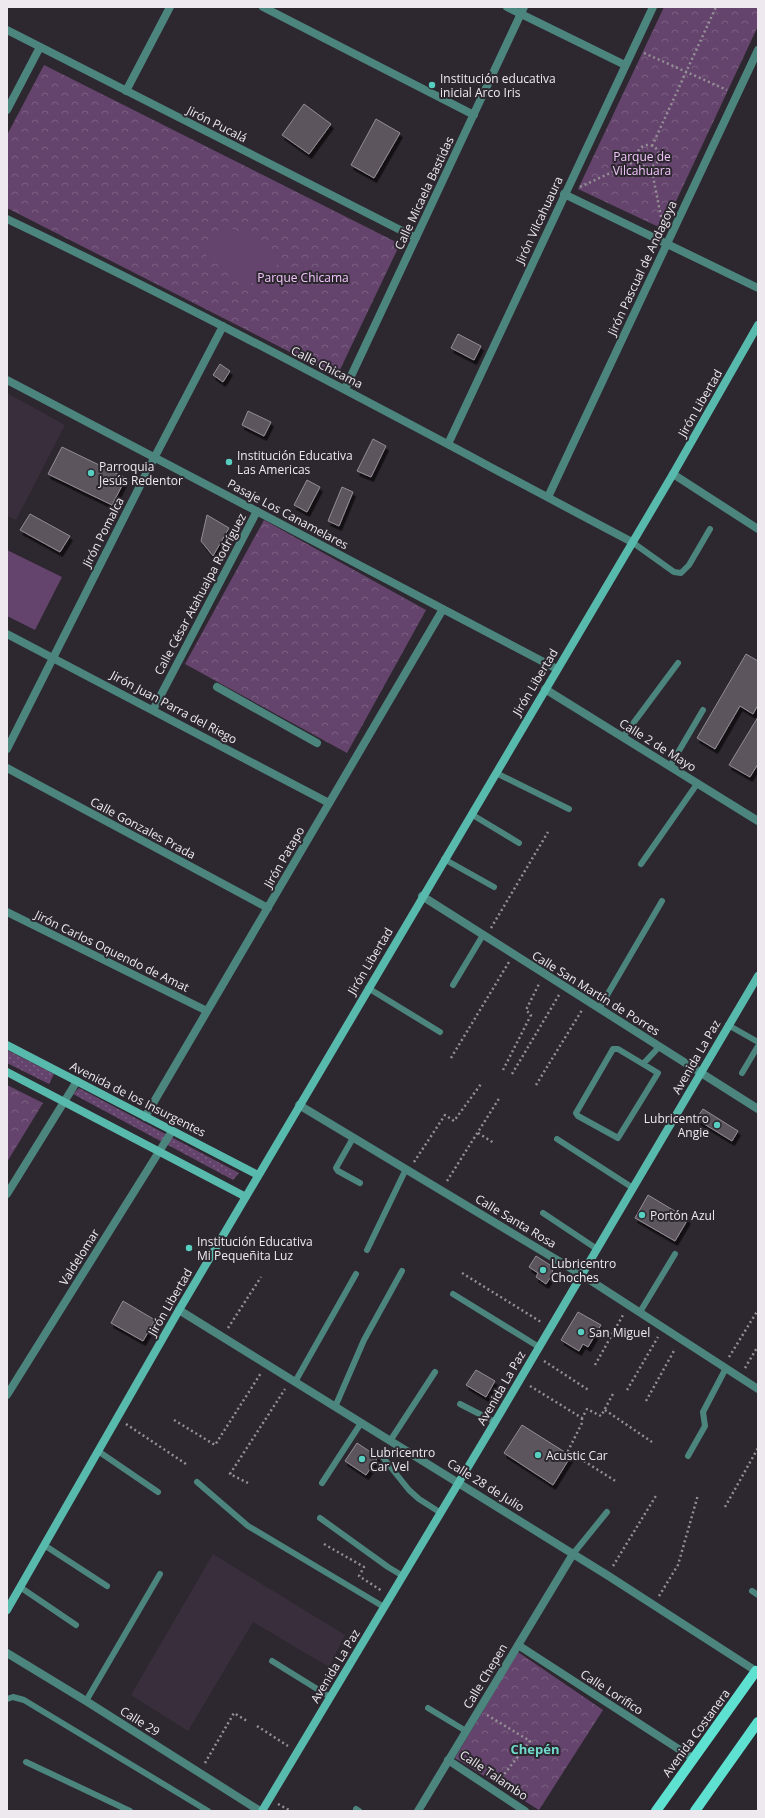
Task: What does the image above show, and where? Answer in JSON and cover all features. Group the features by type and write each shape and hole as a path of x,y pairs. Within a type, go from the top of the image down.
{"main road":[{"name":"Avenida Costanera","path":"656,1811 757,1671"},
{"path":"695,1811 758,1722"}],"street":[{"path":"126,91 170,7"},
{"path":"262,7 474,115"},
{"path":"507,7 523,11 625,65"},
{"name":"Jirón Vilcahuaura","path":"448,444 653,7"},
{"name":"Calle Micaela Bastidas","path":"345,389 523,11"},
{"name":"Jirón Pucalá","path":"7,30 416,238"},
{"path":"7,110 40,47"},
{"name":"Jirón Pascual de Andagoya","path":"548,498 758,50"},
{"path":"565,192 758,288"},
{"name":"Calle Chicama","path":"7,219 105,266 345,389 632,542"},
{"name":"Jirón Libertad","path":"8,1607 179,1310 422,896 673,474 758,325"},
{"name":"Jirón Pomalca","path":"7,750 154,457 223,326"},
{"name":"Pasaje Los Canamelares","path":"7,380 557,669"},
{"path":"673,474 758,529"},
{"name":"Calle César Atahualpa Rodríguez","path":"153,710 257,511"},
{"name":"Jirón Patapo","path":"146,1117 443,609"},
{"name":"Jirón Juan Parra del Riego","path":"7,634 329,803"},
{"path":"217,688 318,743"},
{"name":"Calle 2 de Mayo","path":"545,689 758,822"},
{"name":"Calle Gonzales Prada","path":"7,768 268,908"},
{"name":"Calle San Martín de Porres","path":"422,896 758,1109"},
{"name":"Jirón Carlos Oquendo de Amat","path":"7,912 207,1011"},
{"name":"Avenida La Paz","path":"261,1811 441,1513 758,976"},
{"name":"Avenida de los Insurgentes","path":"7,1045 258,1175"},
{"path":"7,1072 246,1197"},
{"path":"7,1194 77,1081"},
{"name":"Calle Santa Rosa","path":"299,1105 582,1275 758,1389"},
{"name":"Valdelomar","path":"7,1395 172,1131"},
{"name":"Calle 28 de Julio","path":"179,1310 573,1554 757,1671"},
{"name":"Calle Chepen","path":"418,1811 573,1554"},
{"name":"Calle Lorifico","path":"518,1645 694,1759"},
{"name":"Calle 29","path":"7,1653 261,1811"},
{"name":"Calle Talambo","path":"448,1760 525,1811"}],"lane":[{"path":"632,542 674,572 681,573 689,565 710,529"},
{"path":"622,737 678,663"},
{"path":"670,766 704,710"},
{"path":"496,773 569,809"},
{"path":"641,864 698,784"},
{"path":"471,814 519,843"},
{"path":"444,859 494,887"},
{"path":"599,1009 662,901"},
{"path":"454,985 484,936"},
{"path":"368,988 440,1032"},
{"path":"728,1025 758,1042"},
{"path":"742,1073 758,1046"},
{"path":"643,1064 659,1047"},
{"path":"613,1049 618,1050 643,1064 658,1074 620,1137 615,1138 577,1115 576,1112 613,1049"},
{"path":"353,1138 336,1168 338,1171 360,1183"},
{"path":"557,1139 633,1188"},
{"path":"367,1250 407,1170"},
{"path":"543,1212 597,1249"},
{"path":"640,1312 674,1254"},
{"path":"335,1407 364,1340 402,1271"},
{"path":"293,1381 356,1274"},
{"path":"453,1294 537,1351"},
{"path":"688,1456 705,1426 703,1412 725,1367"},
{"path":"390,1441 435,1372"},
{"path":"460,1404 495,1422"},
{"path":"322,1483 361,1423"},
{"path":"98,1452 158,1492"},
{"path":"381,1455 409,1490 419,1499 441,1513"},
{"path":"197,1482 248,1526 384,1606"},
{"path":"573,1554 607,1512"},
{"path":"320,1518 388,1568 403,1576"},
{"path":"44,1545 107,1586"},
{"path":"86,1701 160,1574"},
{"path":"20,1587 76,1625"},
{"path":"752,1591 758,1595"},
{"path":"272,1661 330,1697"},
{"path":"7,1699 13,1697 24,1700 208,1811"},
{"path":"428,1708 466,1731"},
{"path":"26,1762 130,1811"}],"path":[{"path":"652,146 716,7"},
{"path":"633,48 737,95"},
{"path":"647,145 652,146 657,150 658,157 656,163 651,166 644,166 638,160 638,154 641,148 647,145"},
{"path":"565,192 578,188 638,160"},
{"path":"651,166 663,229 667,242"},
{"path":"484,936 548,832"},
{"path":"452,1058 514,954"},
{"path":"503,1070 531,1015 526,1010 544,974"},
{"path":"512,1074 564,986"},
{"path":"536,1085 587,1001"},
{"path":"407,1170 446,1115 454,1121 481,1084"},
{"path":"441,1191 500,1097"},
{"path":"478,1133 494,1143"},
{"path":"462,1273 551,1327"},
{"path":"222,1337 261,1277"},
{"path":"595,1365 628,1305"},
{"path":"725,1367 758,1310"},
{"path":"627,1390 664,1328"},
{"path":"646,1401 681,1339"},
{"path":"740,1377 758,1346"},
{"path":"537,1351 590,1391"},
{"path":"174,1420 216,1445 266,1364"},
{"path":"520,1379 582,1418"},
{"path":"248,1483 230,1474 293,1381"},
{"path":"614,1392 601,1416 587,1409 582,1418 582,1423 568,1451 617,1482"},
{"path":"605,1410 652,1442"},
{"path":"117,1418 186,1464"},
{"path":"725,1507 758,1448"},
{"path":"607,1576 657,1494"},
{"path":"654,1606 678,1565 698,1495"},
{"path":"324,1544 364,1567 359,1576 390,1597"},
{"path":"479,1710 530,1741 492,1789"},
{"path":"200,1773 234,1713 247,1721"},
{"path":"257,1726 297,1752"}],"shaded area":[{"path":"7,393 65,425 16,520 7,516"},
{"path":"213,1554 345,1635 329,1667 253,1622 188,1731 131,1695"}],"green space":[{"name":"Parque de Vilcahuara","path":"664,7 758,7 758,26 663,229 578,189"},
{"name":"Parque Chicama","path":"44,65 400,244 337,376 7,208 7,135"},
{"path":"223,224 282,255 264,289 205,258"},
{"path":"264,520 426,610 347,753 185,664"},
{"path":"7,550 62,577 35,630 7,616"},
{"path":"7,1050 54,1074 49,1084 7,1063"},
{"path":"7,1085 43,1103 7,1162"},
{"path":"79,1088 239,1173 233,1180 73,1094"},
{"path":"518,1652 603,1710 539,1810 455,1758"}],"building":[{"path":"304,104 331,124 309,154 282,135"},
{"path":"376,119 400,133 374,178 351,165"},
{"path":"458,334 481,346 474,360 451,348"},
{"path":"220,364 230,371 223,382 213,375"},
{"path":"248,411 271,422 264,436 242,425"},
{"path":"373,439 386,446 371,477 357,471"},
{"path":"62,447 126,478 112,505 48,474"},
{"path":"307,480 320,487 307,512 294,505"},
{"path":"342,487 353,492 339,526 328,521"},
{"path":"30,514 70,536 60,552 20,530"},
{"path":"207,515 229,528 213,556 201,541"},
{"path":"746,654 758,661 758,705 753,714 740,706 715,749 697,738"},
{"path":"758,717 758,764 750,777 729,765"},
{"name":"Lubricentro Angie","path":"703,1109 738,1131 732,1141 696,1119"},
{"path":"648,1195 688,1219 675,1241 635,1218"},
{"name":"Lubricentro Choches","path":"536,1256 553,1267 552,1275 546,1284 536,1277 538,1273 529,1267"},
{"path":"123,1301 155,1320 143,1341 111,1323"},
{"name":"San Miguel","path":"578,1312 601,1325 588,1347 583,1344 579,1351 561,1340"},
{"path":"476,1370 495,1381 486,1397 466,1385"},
{"name":"Acustic Car","path":"522,1425 571,1456 553,1485 504,1453"},
{"name":"Lubricentro Car Vel","path":"357,1443 378,1457 366,1475 345,1461"}],"place":[{"name":"Institución educativa inicial Arco Iris","path":"432,85"},
{"name":"Institución Educativa Las Americas","path":"229,462"},
{"name":"Parroquia Jesús Redentor","path":"91,473"},
{"name":"Lubricentro Angie","path":"717,1125"},
{"name":"Portón Azul","path":"642,1215"},
{"name":"Institución Educativa Mi Pequeñita Luz","path":"189,1248"},
{"name":"Lubricentro Choches","path":"543,1270"},
{"name":"San Miguel","path":"581,1332"},
{"name":"Acustic Car","path":"538,1455"},
{"name":"Lubricentro Car Vel","path":"362,1459"}],"district":[{"name":"Chepén","path":"535,1749"}]}
